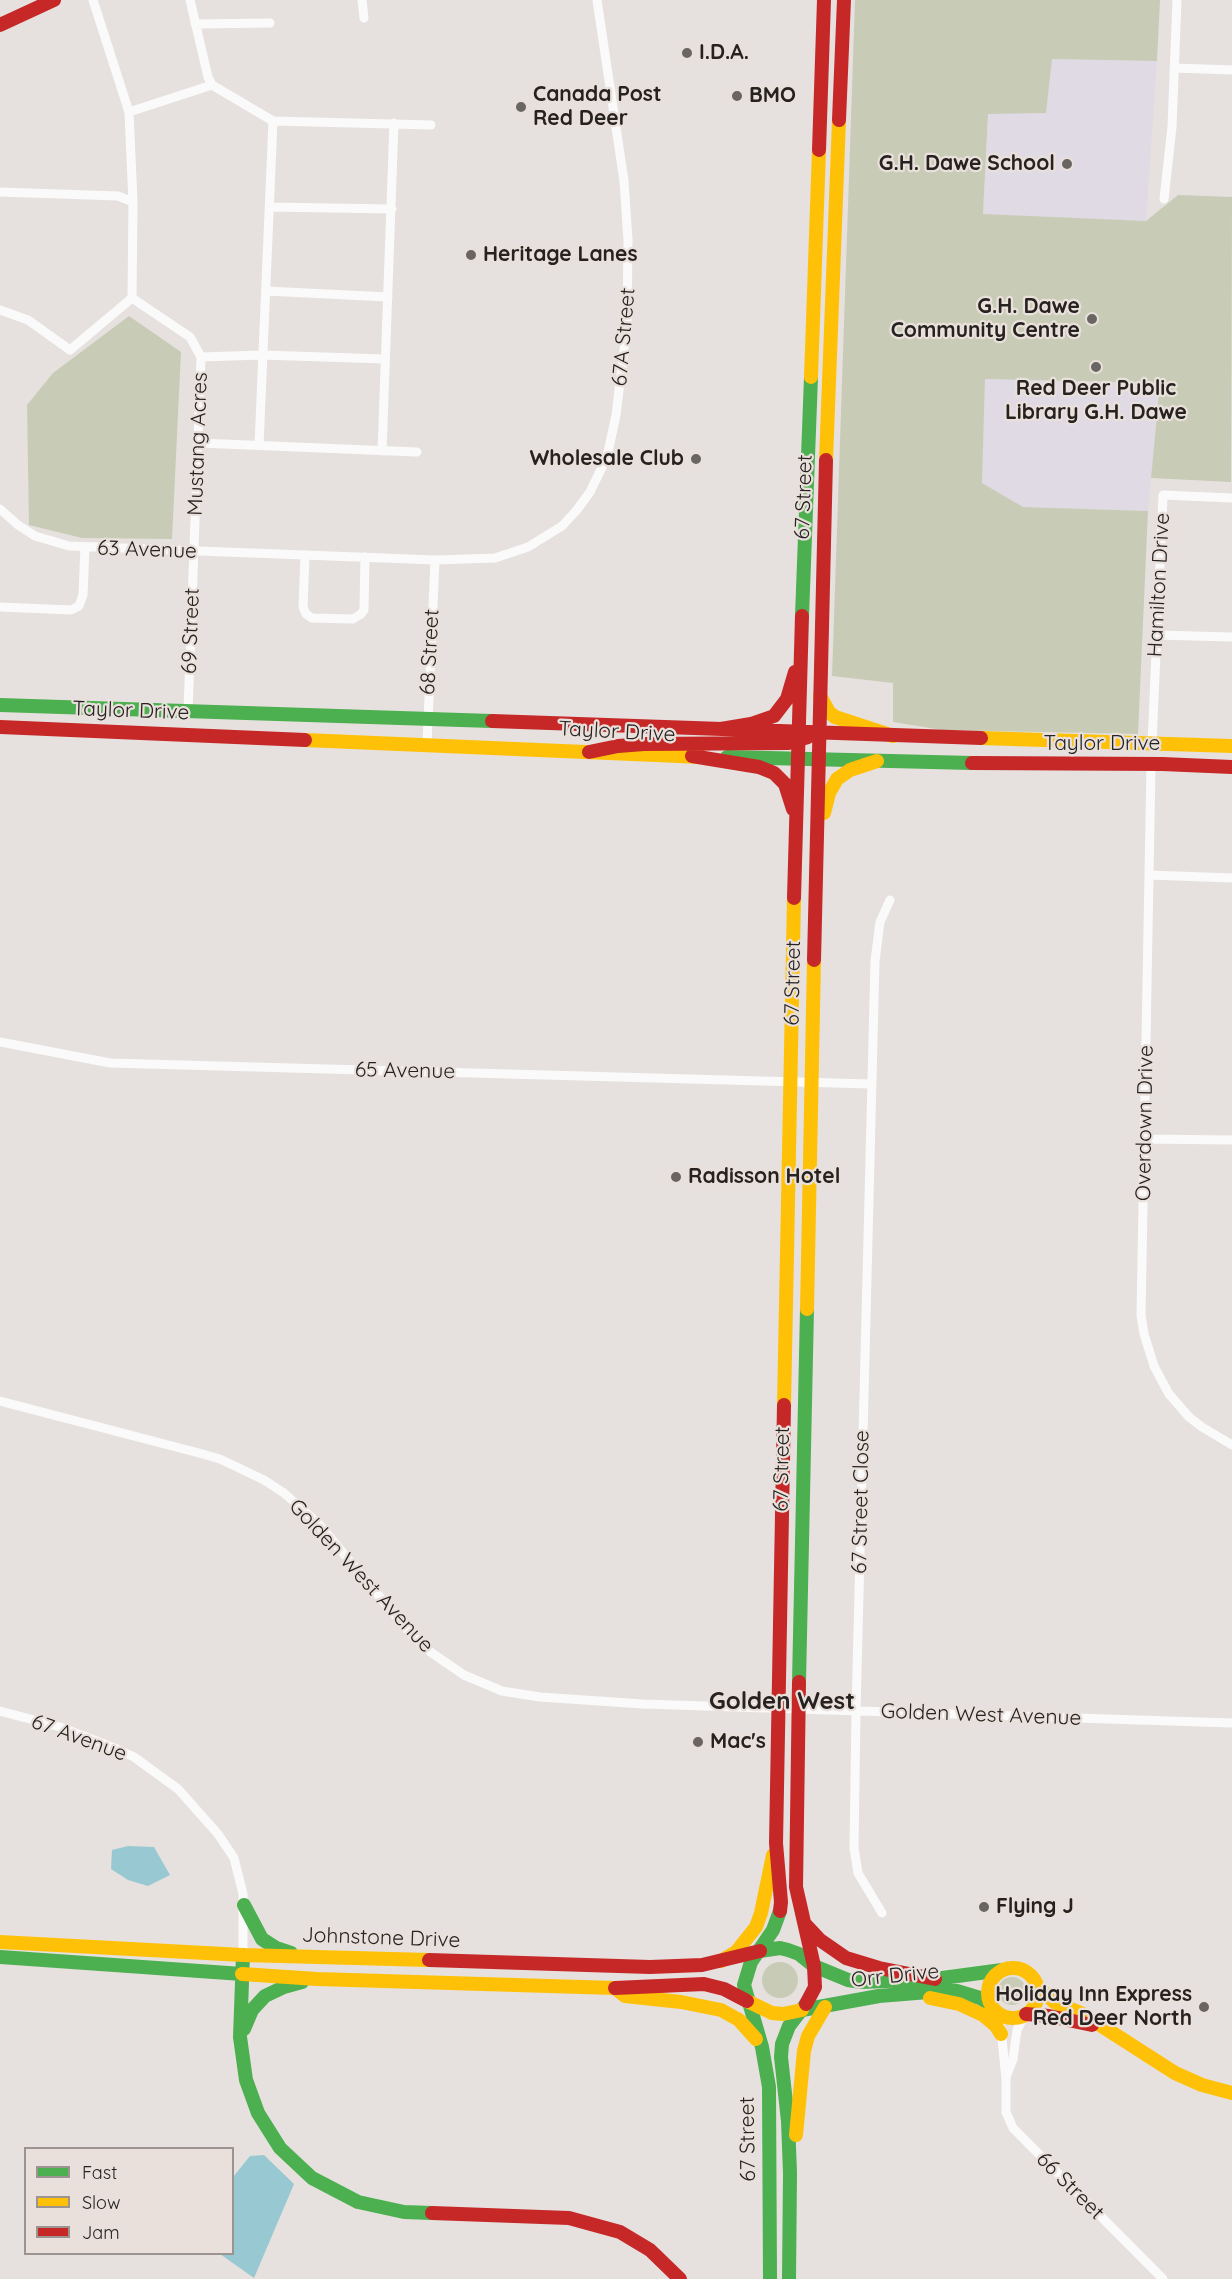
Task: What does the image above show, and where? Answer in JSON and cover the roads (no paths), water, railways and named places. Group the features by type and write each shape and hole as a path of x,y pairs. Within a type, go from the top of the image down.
{"main road":[{"path":"0,25 54,0"},
{"name":"67 Street","path":"760,1951 778,1917 781,1902 776,1843 791,1081 801,646 824,0"},
{"name":"67 Street","path":"814,1966 800,1908 795,1866 819,732 830,317 844,0"},
{"path":"721,729 752,724 774,716 788,699 801,646"},
{"path":"820,695 829,712 835,717 893,736"},
{"name":"Taylor Drive","path":"0,705 721,729 799,736"},
{"name":"Taylor Drive","path":"0,727 692,756 1232,767"},
{"path":"589,752 644,744 788,743 799,736 819,732"},
{"name":"Taylor Drive","path":"819,732 1232,746"},
{"path":"692,756 759,767 780,777 790,797 798,829"},
{"path":"817,855 826,802 832,786 837,779 850,770 877,761"},
{"path":"721,1961 736,1952 756,1927 776,1843"},
{"path":"244,1905 262,1939 276,1948 305,1957"},
{"path":"805,1924 820,1940 846,1958 879,1968 935,1979"},
{"name":"Johnstone Drive","path":"0,1942 243,1955 650,1967 702,1965 760,1951"},
{"path":"780,1948 788,1950 799,1954 814,1966 815,1987 802,2010 783,2014 772,2013 747,2001 745,1978 751,1962 760,1951 780,1948"},
{"path":"243,1955 240,2037 246,2080 258,2113 280,2148 312,2178 358,2202 404,2212 569,2218 620,2232 650,2250 680,2279"},
{"name":"Johnstone Drive","path":"0,1957 242,1975 317,1978 615,1988 704,1984 724,1989 747,2001"},
{"name":"Orr Drive","path":"814,1966 855,1981 935,1979 1002,1970"},
{"path":"1100,2026 1049,2016 1025,2015 1008,2018 992,2006 988,1996 991,1981 1002,1970 1009,1968 1022,1970 1028,1973 1036,1985 1054,2002 1083,2014 1175,2073 1202,2085 1232,2093"},
{"path":"240,2037 252,2010 265,1996 284,1987 317,1978"},
{"path":"1025,2015 1036,2001 1036,1985"},
{"path":"615,1988 625,1996 689,2003 721,2010 740,2020 762,2047"},
{"name":"Orr Drive","path":"802,2010 879,1996 957,1991 980,1998 992,2006"},
{"path":"904,1994 947,2000 967,2007 989,2020 1001,2034"},
{"name":"67 Street","path":"747,2001 762,2047 769,2087 770,2279"},
{"path":"790,2173 804,2051 808,2036 825,2007"},
{"name":"67 Street","path":"789,2279 790,2173 788,2121 781,2057 784,2035 802,2010"}],"street":[{"path":"0,310 28,320 70,350 132,298 133,201 129,111 93,0"},
{"path":"190,0 212,85 273,121 431,125"},
{"path":"362,0 364,18"},
{"name":"67A Street","path":"435,560 495,558 528,547 545,538 576,511 590,492 607,457 616,414 626,343 628,240 621,152 597,0"},
{"path":"1164,199 1172,127 1177,0"},
{"path":"195,24 270,22"},
{"path":"1174,68 1232,70"},
{"path":"129,111 212,85"},
{"path":"260,445 273,121"},
{"path":"382,451 394,123"},
{"path":"0,192 118,196 133,201"},
{"path":"270,207 392,209"},
{"path":"266,291 388,297"},
{"name":"Mustang Acres","path":"132,298 190,338 201,357 194,551"},
{"path":"201,357 262,355 385,359"},
{"path":"199,443 417,452"},
{"name":"Hamilton Drive","path":"1152,744 1163,495 1232,498"},
{"name":"63 Avenue","path":"0,509 35,536 69,546 435,560"},
{"path":"0,607 71,610 80,606 83,595 85,547"},
{"name":"69 Street","path":"188,711 194,551"},
{"path":"305,555 303,607 306,614 312,618 353,619 361,614 364,609 365,557"},
{"name":"68 Street","path":"427,744 435,560"},
{"path":"1157,635 1232,637"},
{"name":"Overdown Drive","path":"1151,765 1140,1293 1144,1334 1158,1376 1178,1406 1202,1427 1232,1445"},
{"path":"1149,875 1232,878"},
{"name":"67 Street Close","path":"882,1913 858,1873 855,1858 856,1712 871,1084 877,939 880,922 890,900"},
{"name":"65 Avenue","path":"0,1042 110,1063 812,1082"},
{"path":"812,1082 871,1084"},
{"path":"1145,1139 1232,1140"},
{"name":"Golden West Avenue","path":"0,1401 220,1459 264,1480 302,1507 318,1522 410,1633 429,1651 464,1675 486,1686 509,1693 643,1704 1232,1723"},
{"name":"67 Avenue","path":"0,1712 60,1727 108,1745 134,1757 178,1789 227,1846 242,1884 243,1955"},
{"name":"66 Street","path":"992,2006 999,2020 1006,2079 1006,2112 1013,2128 1163,2279"},
{"name":"66 Street","path":"1006,2079 1013,2059 1017,2030 1025,2015"}],"water":[{"path":"128,1846 154,1847 170,1875 148,1886 128,1880 111,1869 112,1850"},
{"path":"264,2155 294,2184 254,2278 221,2255 234,2255 234,2176 250,2156"}],"place":[{"name":"I.D.A.","path":"687,53"},
{"name":"BMO","path":"737,96"},
{"name":"Canada Post Red Deer","path":"521,107"},
{"name":"G.H. Dawe School","path":"1067,164"},
{"name":"Heritage Lanes","path":"471,255"},
{"name":"G.H. Dawe Community Centre","path":"1092,319"},
{"name":"Red Deer Public Library G.H. Dawe","path":"1096,367"},
{"name":"Wholesale Club","path":"696,459"},
{"name":"Radisson Hotel","path":"676,1177"},
{"name":"Mac's","path":"698,1742"},
{"name":"Flying J","path":"984,1907"},
{"name":"Holiday Inn Express Red Deer North","path":"1204,2007"}],"district":[{"name":"Golden West","path":"782,1702"}]}
